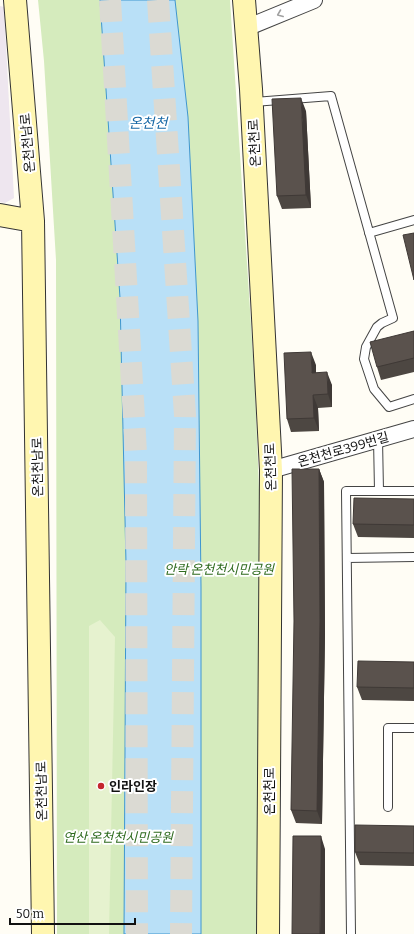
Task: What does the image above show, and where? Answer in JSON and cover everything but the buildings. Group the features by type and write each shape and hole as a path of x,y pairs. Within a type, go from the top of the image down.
{"street":[{"name":"온천천남로","path":"15,0 34,221 43,934"},
{"name":"온천천로","path":"244,0 252,102 272,470 268,934"},
{"path":"246,28 314,0"},
{"path":"0,215 34,221"},
{"name":"온천천로399번길","path":"272,470 414,429"}],"lane":[{"path":"252,102 331,96 393,318 382,322 377,327 366,347 364,359 374,389 389,407 414,399"},
{"path":"369,233 414,220"},
{"path":"378,439 379,491"},
{"path":"351,934 346,491 414,491"},
{"path":"347,558 414,557"},
{"path":"388,807 388,728 414,728"}],"shaded area":[{"path":"0,6 4,7 14,198 5,203 0,202"}],"green space":[{"path":"38,0 230,0 255,387 262,567 263,934 57,934 56,260 44,61"},
{"name":"인라인장","path":"100,620 115,637 109,934 89,934 89,626"}],"water":[{"name":"온천천","path":"100,0 175,0 188,117 198,321 201,587 201,934 124,934 126,563 120,298"}],"tunnel":[{"path":"110,0 136,453 137,934"},
{"path":"158,0 185,415 181,934"}],"place":[{"name":"인라인장","path":"101,786"}],"park label":[{"name":"안락 온천천시민공원","path":"219,569"},
{"name":"연산 온천천시민공원","path":"118,837"}]}
